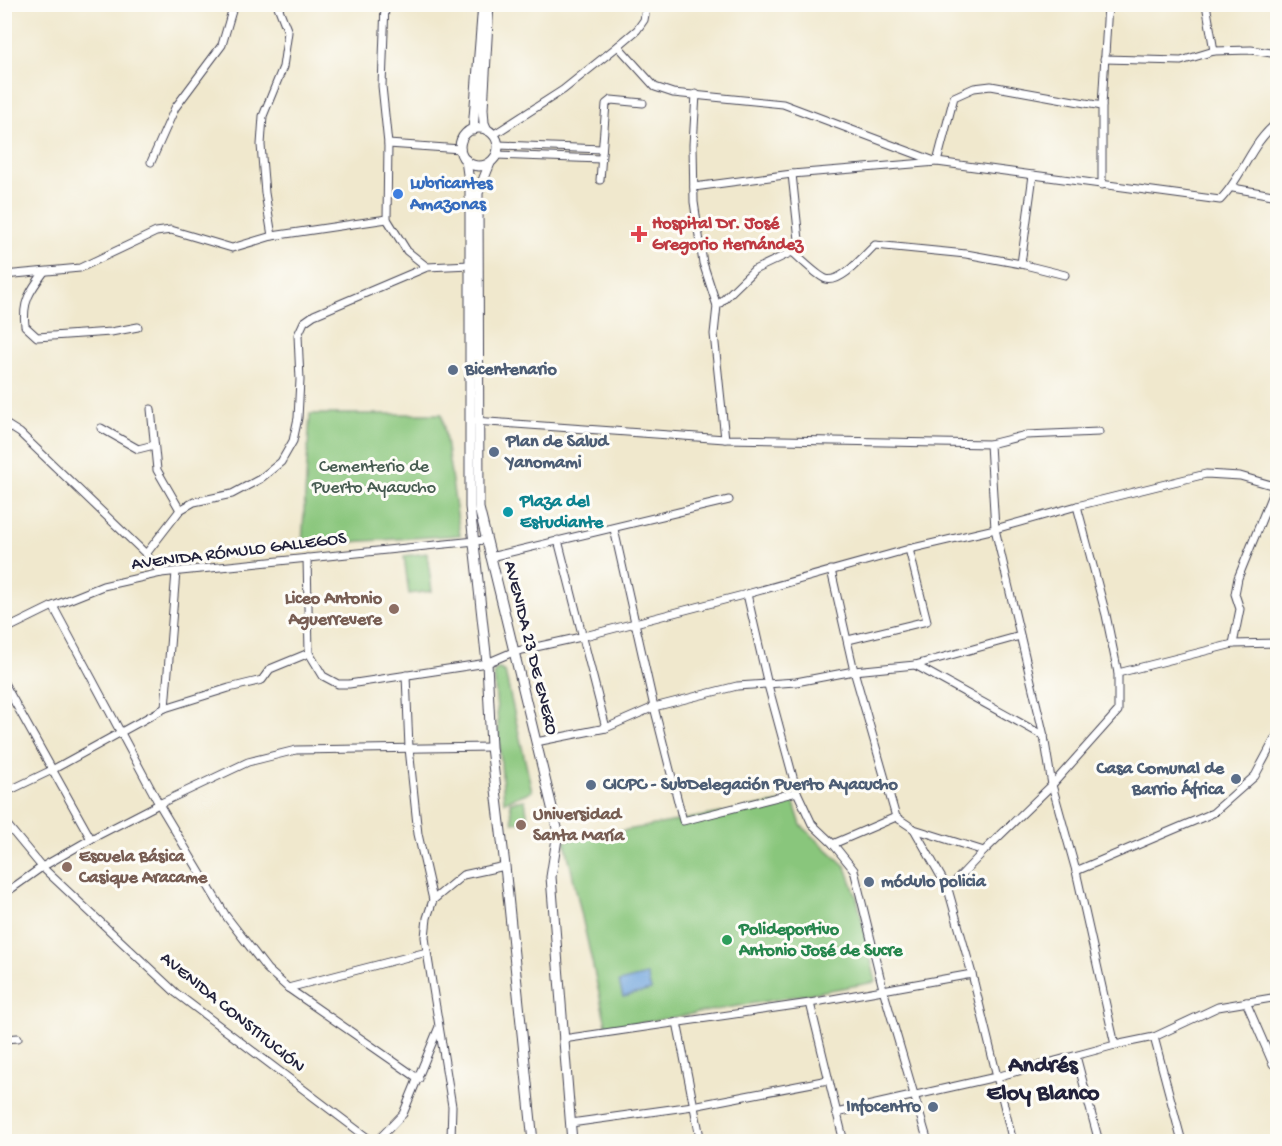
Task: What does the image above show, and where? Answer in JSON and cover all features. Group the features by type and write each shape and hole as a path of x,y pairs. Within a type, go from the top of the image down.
{"main road":[{"path":"473,130 483,4"},
{"path":"466,160 475,166 485,165 495,154 490,132 484,123 483,109 489,4"},
{"path":"461,149 463,137 473,130 490,132"},
{"name":"AVENIDA 23 DE ENERO","path":"461,149 466,160 470,189 473,420 479,508 558,832 551,877 572,1142"},
{"name":"AVENIDA 23 DE ENERO","path":"495,154 478,193 470,507 486,663 491,747 533,1142"}],"street":[{"path":"151,162 175,108 222,45 234,4"},
{"path":"272,236 261,145 263,116 284,67 288,32 277,4"},
{"path":"384,4 382,86 388,144 387,219 407,251 427,267"},
{"path":"490,132 562,90 618,46 637,30 644,20 647,4"},
{"path":"1102,185 1102,106 1108,4"},
{"path":"1206,4 1214,51"},
{"path":"618,46 655,87 674,93 783,104 937,162"},
{"path":"1104,59 1181,61 1214,51 1251,50 1278,54"},
{"path":"937,162 954,97 962,92 991,86 1102,106"},
{"path":"696,94 693,145 694,202 703,263 717,306 714,334 725,439"},
{"path":"600,180 606,104 611,100 643,102"},
{"path":"694,187 792,174 937,162 1221,200 1233,188 1248,159 1268,129 1278,122"},
{"path":"388,144 461,149"},
{"path":"495,154 602,149"},
{"path":"495,154 601,159"},
{"path":"717,306 754,270 792,252 799,240 792,174"},
{"path":"1021,264 1033,175"},
{"path":"1233,188 1278,196"},
{"path":"4,275 80,268 156,232 171,230 232,248 272,236 387,219"},
{"path":"792,252 825,279 835,279 849,270 875,244 966,254 1065,275"},
{"path":"146,554 180,510 194,502 232,494 260,479 281,462 293,441 298,418 300,380 298,335 304,322 314,315 427,267 470,265"},
{"path":"44,272 31,291 23,311 25,326 37,337 111,333 138,327"},
{"path":"151,409 157,470 180,510"},
{"path":"473,420 725,439 990,444 1026,435 1099,432"},
{"path":"4,423 20,433 146,554 161,573"},
{"path":"100,428 138,449 154,445"},
{"path":"990,444 995,529 1044,736 1052,785 1076,871 1115,1045"},
{"path":"307,558 309,653 323,676 338,684 486,663 513,652 581,637 909,549 1206,474 1240,476 1276,487 1238,578 1235,594 1240,609 1233,644"},
{"path":"490,557 729,500"},
{"path":"948,890 984,851 1052,785 1118,711 1118,673 1106,615 1077,506"},
{"path":"614,529 654,707 683,821 797,792"},
{"name":"AVENIDA RÓMULO GALLEGOS","path":"4,630 53,606 103,586 161,573 485,540"},
{"path":"558,540 606,728"},
{"path":"848,640 927,621 909,549"},
{"path":"831,570 854,671 896,818 914,829 984,851"},
{"path":"165,708 176,572"},
{"path":"747,594 768,685 797,792 812,824 833,844 854,870 883,989 928,1142"},
{"path":"53,606 159,804 226,916 267,969 288,988 419,1079"},
{"path":"536,742 606,728 654,707 737,686 796,682 854,671 915,665 1020,636"},
{"path":"1118,673 1233,644 1278,643"},
{"path":"4,793 121,734 165,708 229,688 262,681 270,669 309,653"},
{"path":"915,665 1044,736"},
{"path":"406,675 409,748 418,834 433,900 426,927 426,952 452,1106 449,1142"},
{"path":"4,683 91,839"},
{"path":"1076,871 1213,813 1256,776 1278,732"},
{"path":"4,894 42,867 91,839 248,762 280,753 305,750 491,747"},
{"path":"833,844 896,818"},
{"name":"AVENIDA CONSTITUCIÓN","path":"4,821 42,867 176,993 374,1142"},
{"path":"914,829 948,890 972,974 1013,1142"},
{"path":"433,900 463,875 505,866"},
{"path":"288,988 426,952"},
{"path":"563,1039 810,1003 972,974"},
{"path":"837,1113 996,1077 1115,1045 1154,1037 1218,1008 1278,997"},
{"path":"1246,1002 1274,1064"},
{"path":"810,1003 844,1142"},
{"path":"676,1022 701,1142"},
{"path":"374,1142 403,1114 439,1026"},
{"path":"1154,1037 1182,1142"},
{"path":"4,1039 18,1038"},
{"path":"1076,1056 1099,1142"},
{"path":"571,1123 693,1106 828,1080"}],"green space":[{"name":"Cementerio de Puerto Ayacucho","path":"310,414 442,414 460,535 302,545"},
{"path":"427,553 432,591 409,594 404,556"},
{"path":"498,668 505,672 532,791 504,802 494,673"},
{"path":"525,800 528,820 513,823 510,802"},
{"name":"Polideportivo Antonio José de Sucre","path":"793,800 801,825 846,867 857,898 876,982 607,1029 565,841"}],"water":[{"path":"647,975 651,990 623,997 619,982"}],"place":[{"name":"Lubricantes Amazonas","path":"398,194"},
{"name":"Hospital Dr. José Gregorio Hernández","path":"639,234"},
{"name":"Bicentenario","path":"453,370"},
{"name":"Plan de Salud Yanomami","path":"494,452"},
{"name":"Plaza del Estudiante","path":"508,512"},
{"name":"Liceo Antonio Aguerrevere","path":"394,609"},
{"name":"Casa Comunal de Barrio África","path":"1236,779"},
{"name":"CICPC - SubDelegación Puerto Ayacucho","path":"591,785"},
{"name":"Universidad Santa María","path":"521,825"},
{"name":"Escuela Básica Casique Aracame","path":"67,867"},
{"name":"módulo policia","path":"869,882"},
{"name":"Polideportivo Antonio José de Sucre","path":"727,940"},
{"name":"Infocentro","path":"933,1107"}],"district":[{"name":"Andrés Eloy Blanco","path":"1043,1080"}]}
